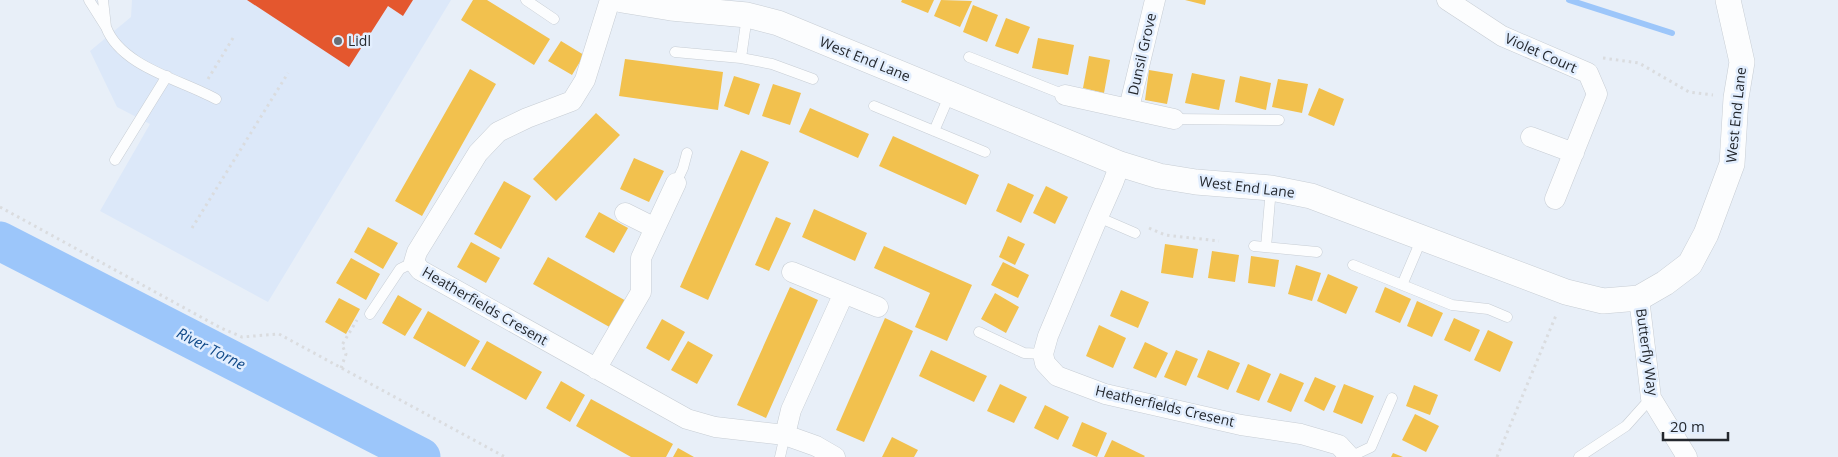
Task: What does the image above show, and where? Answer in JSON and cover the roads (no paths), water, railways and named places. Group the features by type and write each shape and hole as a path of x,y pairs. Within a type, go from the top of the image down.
{"street":[{"name":"Heatherfields Cresent","path":"610,0 585,80 572,101 498,132 478,153 417,252 414,262 420,270 687,419 715,426 784,435 816,446 835,457"},
{"name":"West End Lane","path":"622,0 671,8 747,15 778,23 1120,164 1159,176 1196,182 1271,188 1311,196 1566,292 1603,300 1639,298 1665,283 1690,264 1706,234 1732,164 1736,98 1742,62 1728,0"},
{"name":"Dunsil Grove","path":"1129,108 1155,0"},
{"name":"Violet Court","path":"1447,0 1502,36 1588,73 1597,94 1555,199"},
{"name":"Dunsil Grove","path":"1065,95 1174,119"},
{"path":"1531,137 1574,153"},
{"path":"1043,354 1048,336 1120,164"},
{"path":"596,369 641,292 641,258 676,183"},
{"path":"624,213 655,228"},
{"path":"792,272 878,307"},
{"path":"784,435 791,410 844,293"},
{"name":"Butterfly Way","path":"1639,298 1652,398 1687,457"},
{"name":"Heatherfields Cresent","path":"1043,354 1045,363 1057,376 1105,394 1241,425 1301,434 1339,445 1350,457"}],"lane":[{"path":"89,0 109,35 124,51 146,67 201,90 216,99"},
{"path":"104,0 106,27"},
{"path":"526,0 554,19"},
{"path":"741,58 747,15"},
{"path":"675,52 741,58 772,64 813,79"},
{"path":"969,57 1065,95"},
{"path":"115,160 167,76"},
{"path":"934,131 950,93"},
{"path":"874,106 986,152"},
{"path":"1174,119 1280,120"},
{"path":"676,183 687,153"},
{"path":"1266,247 1271,188"},
{"path":"1098,217 1135,233"},
{"path":"1402,285 1422,237"},
{"path":"1254,246 1317,252"},
{"path":"370,314 400,269 414,262"},
{"path":"1354,265 1452,306 1488,309 1507,317"},
{"path":"979,332 1024,353 1043,354"},
{"path":"1350,457 1371,447 1392,398"},
{"path":"1579,457 1626,426 1652,398"},
{"path":"780,457 784,435"}],"waterway":[{"path":"1569,0 1672,33"},
{"name":"River Torne","path":"0,241 421,457"}],"place":[{"name":"Lidl","path":"338,41"}]}
